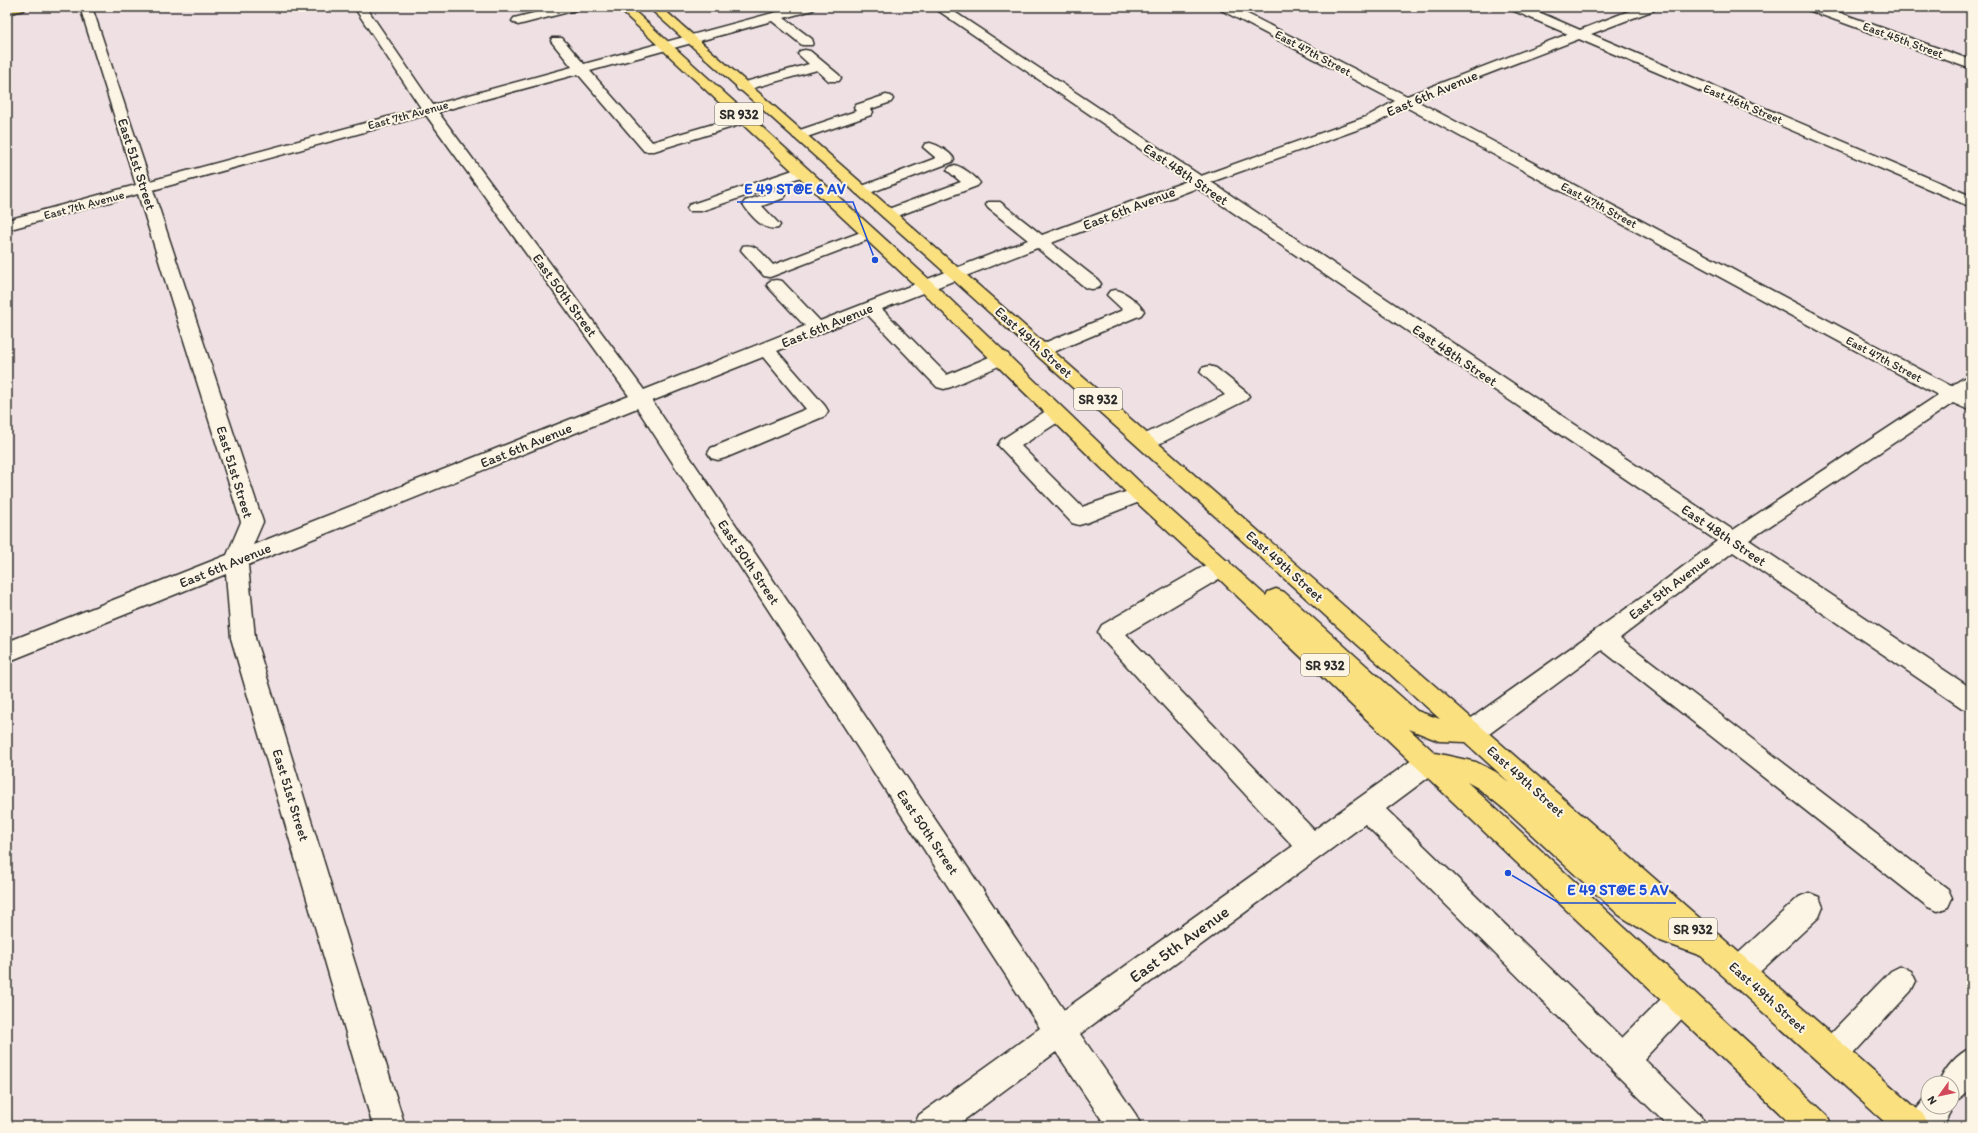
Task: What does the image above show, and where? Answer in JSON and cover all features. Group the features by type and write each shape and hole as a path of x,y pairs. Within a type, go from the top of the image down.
{"main road":[{"path":"7,10 20,7"},
{"name":"SR 932","path":"623,7 924,285 1140,494 1221,567 1816,1126"},
{"name":"East 49th Street","path":"654,7 1043,350 1913,1126"},
{"path":"1221,567 1257,582 1408,718 1439,730 1472,732"},
{"path":"1428,763 1468,770 1487,780 1513,801 1629,905 1668,930 1712,946"}],"street":[{"name":"East 51st Street","path":"86,7 252,522 236,560 244,638 389,1126"},
{"name":"East 50th Street","path":"361,7 430,109 641,399 1060,1031 1125,1126"},
{"path":"518,21 572,7"},
{"name":"East 7th Avenue","path":"7,225 664,45 809,7"},
{"name":"East 48th Street","path":"939,7 1971,701"},
{"name":"East 47th Street","path":"1225,7 1406,101 1971,405"},
{"name":"East 46th Street","path":"1516,7 1971,202"},
{"name":"East 6th Avenue","path":"7,652 924,285 1198,182 1370,120 1406,101 1650,7"},
{"name":"East 45th Street","path":"1812,7 1971,65"},
{"path":"774,16 806,48 819,65 834,78"},
{"path":"557,41 649,148 744,119"},
{"path":"743,87 819,65"},
{"path":"799,135 866,112 860,108 886,99"},
{"path":"862,191 947,159 930,146"},
{"path":"955,170 1092,284"},
{"path":"695,208 808,177"},
{"path":"772,225 751,204 808,177"},
{"path":"889,214 972,183"},
{"path":"749,250 770,272 869,234"},
{"path":"776,285 817,328"},
{"path":"1043,350 1135,311 1116,295"},
{"path":"870,307 944,383 1001,358"},
{"path":"718,453 818,411 766,349"},
{"path":"1146,442 1239,396 1209,372"},
{"name":"East 5th Avenue","path":"1472,732 1732,541 1971,382"},
{"path":"1056,414 1008,445 1079,518 1140,494"},
{"path":"1221,567 1110,632 1312,847"},
{"path":"1602,637 1938,898"},
{"name":"East 5th Avenue","path":"930,1126 1428,763"},
{"path":"1367,808 1690,1126"},
{"path":"1740,971 1809,906"},
{"path":"1832,1054 1901,981"},
{"path":"1622,1059 1681,999"},
{"path":"1960,1077 1971,1063"},
{"path":"1923,1126 1931,1115"}],"place":[{"name":"E 49 ST@E 6 AV","path":"875,260"},
{"name":"E 49 ST@E 5 AV","path":"1508,873"}]}
